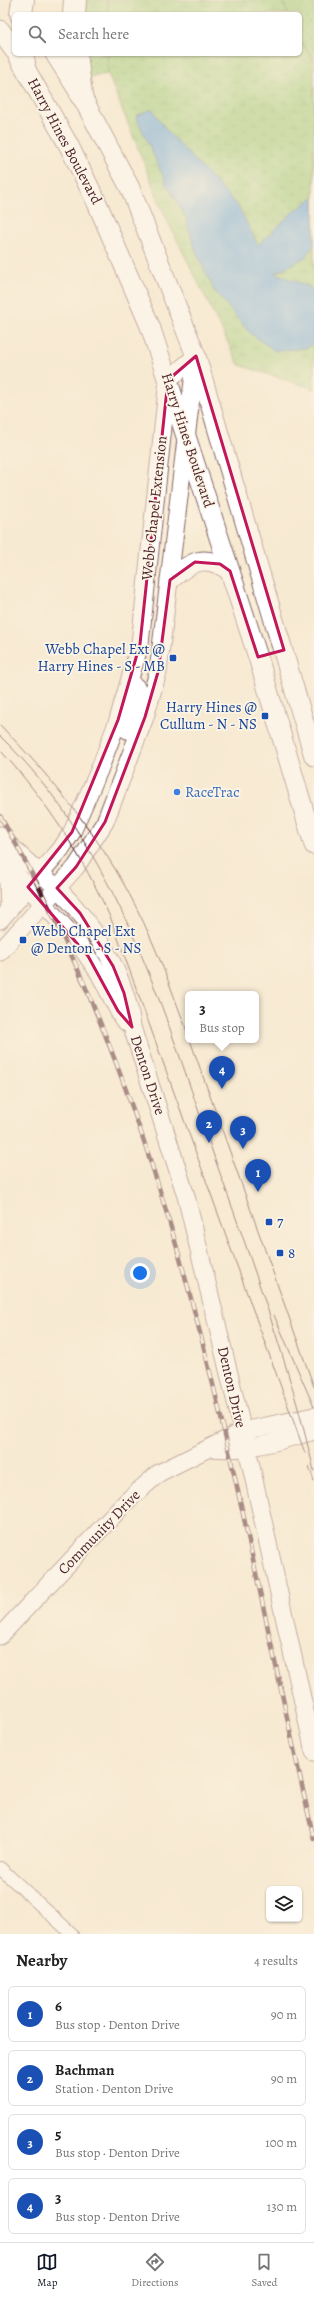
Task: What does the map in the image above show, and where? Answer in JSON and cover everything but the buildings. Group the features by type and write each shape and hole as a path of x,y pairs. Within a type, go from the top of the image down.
{"highway":[{"path":"74,12 75,0"},
{"path":"76,56 81,95"}],"main road":[{"name":"Harry Hines Boulevard","path":"0,30 12,46"},
{"name":"Harry Hines Boulevard","path":"20,56 68,144 97,203 150,326 258,658 314,845"},
{"name":"Harry Hines Boulevard","path":"56,56 81,95 130,188 196,356 284,650 314,756"},
{"path":"168,380 196,356"},
{"name":"Webb Chapel Extension","path":"0,952 76,867 105,822 122,774 145,717 158,672 196,356"},
{"name":"Webb Chapel Extension","path":"5,915 64,843 82,811 118,720 140,644 168,380"},
{"path":"170,580 195,562 210,561 220,564 230,571"},
{"path":"258,658 284,650"},
{"path":"122,774 118,755 139,694 136,687 128,685"},
{"name":"Denton Drive","path":"0,835 58,888 80,913 113,966 124,993 132,1027 186,1196 247,1448 314,1752"},
{"path":"2,859 8,883 5,915"},
{"name":"Denton Drive","path":"2,859 44,903 88,956 110,993 122,1018 132,1027"},
{"name":"Community Drive","path":"0,1636 137,1490 159,1473 180,1461 212,1448 225,1438 243,1431 314,1416"},
{"name":"Community Drive","path":"212,1448 247,1448 314,1431"}],"street":[{"path":"0,1868 72,1934"}],"highlighted area":[{"path":"196,356 284,650 258,657 230,571 220,564 195,562 170,580 158,672 145,717 105,822 76,867 57,888 80,913 113,966 124,993 132,1027 118,1011 88,956 28,887 72,832 118,720 140,644 168,380"}],"green space":[{"path":"82,0 108,0 108,12 81,12"},
{"path":"108,0 282,0 287,12 108,12"},
{"path":"282,0 314,0 314,62 302,42 302,12 287,12"},
{"path":"302,42 314,62 314,389 239,365 165,216 108,74 108,56 302,56"},
{"path":"84,56 108,56 108,74 88,77"}],"water":[{"path":"152,109 167,131 238,206 258,245 292,213 314,197 314,245 304,258 275,273 310,287 314,294 314,343 307,348 275,351 250,333 214,290 196,252 185,216 167,185 136,116"}],"tram line":[{"path":"0,725 57,788 108,857 123,882 151,938 185,1026"},
{"path":"0,736 41,781 76,830 107,881 133,935 177,1047 256,1276 294,1393 314,1471"},
{"path":"0,750 33,789 76,851 111,919 305,1453"},
{"path":"191,1043 314,1387"},
{"path":"274,1315 314,1407"},
{"path":"309,1466 314,1481"}],"railway":[{"path":"0,816 62,935 115,1059 158,1185 195,1314 227,1445 314,1839"}],"place":[{"name":"Webb Chapel Ext @ Harry Hines - S - MB","path":"173,658"},
{"name":"Harry Hines @ Cullum - N - NS","path":"265,716"},
{"name":"RaceTrac","path":"177,792"},
{"name":"Webb Chapel Ext @ Denton - S - NS","path":"23,940"},
{"name":"3","path":"222,1089"},
{"name":"Bachman","path":"209,1143"},
{"name":"5","path":"243,1149"},
{"name":"6","path":"258,1192"},
{"name":"7","path":"269,1222"},
{"name":"8","path":"280,1253"}]}
